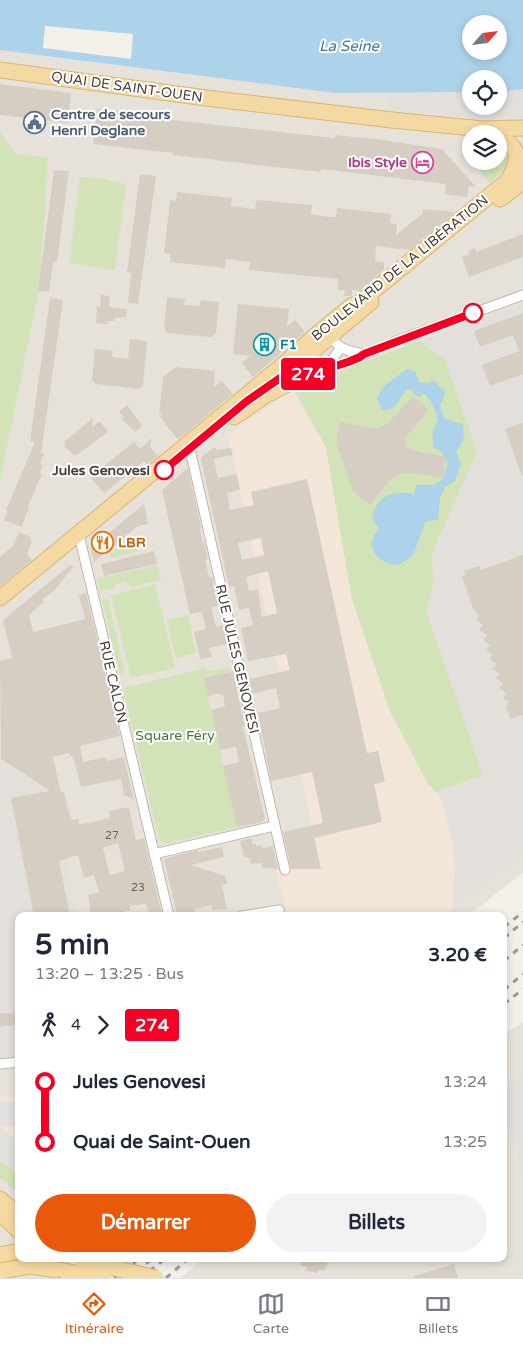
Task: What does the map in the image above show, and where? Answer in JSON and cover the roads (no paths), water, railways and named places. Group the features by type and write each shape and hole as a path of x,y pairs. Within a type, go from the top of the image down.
{"main road":[{"name":"QUAI DE SAINT-OUEN","path":"0,70 206,98 462,128"},
{"name":"QUAI DE SAINT-OUEN","path":"507,129 523,128"},
{"path":"507,135 523,140"},
{"path":"507,141 516,151 518,158 516,180"},
{"name":"BOULEVARD DE LA LIBÉRATION","path":"1,602 213,422 475,216 516,180 523,168"},
{"name":"BOULEVARD DE LA LIBÉRATION","path":"1,602 65,553 247,401 283,376 351,306 359,303 516,180"},
{"path":"195,444 210,437 266,395 304,376"},
{"path":"0,1199 15,1212"},
{"path":"0,1213 15,1227"},
{"path":"0,1255 15,1252"},
{"path":"0,1271 46,1262 64,1270 103,1278"},
{"path":"91,1262 156,1278"}],"street":[{"path":"283,376 304,376 325,368 334,367 523,295"},
{"path":"326,332 341,348 354,353 364,354"},
{"path":"325,368 341,348"},
{"name":"RUE JULES GENOVESI","path":"195,444 274,826 285,870"},
{"name":"RUE CALON","path":"80,539 168,912"},
{"path":"154,854 274,826"},
{"path":"266,912 278,910"},
{"path":"0,1064 15,1062"}],"water":[{"name":"La Seine","path":"0,0 523,0 523,89 507,91 507,70 462,70 462,92 335,93 0,50"},
{"path":"407,369 415,371 419,382 428,383 434,380 445,390 440,405 444,418 463,425 464,439 456,452 461,464 455,481 445,487 440,498 438,520 426,521 413,555 399,565 385,562 375,554 372,542 379,529 372,518 374,510 382,499 387,496 399,493 414,494 416,485 433,485 442,480 448,463 441,451 434,448 434,427 438,420 426,395 423,393 420,397 407,389 394,408 382,411 377,398 384,386"}],"railway":[{"path":"507,925 523,912"},
{"path":"507,935 523,922"},
{"path":"507,958 523,945"},
{"path":"507,987 523,974"},
{"path":"507,1002 523,989"},
{"path":"59,1278 81,1262"},
{"path":"77,1278 98,1262"},
{"path":"97,1278 119,1262"},
{"path":"114,1278 135,1262"},
{"path":"127,1278 148,1262"},
{"path":"140,1278 161,1262"},
{"path":"166,1278 185,1262"}],"place":[{"name":"Centre de secours Henri Deglane","path":"35,122"},
{"name":"Ibis Style","path":"423,162"},
{"name":"F1","path":"264,344"},
{"name":"Jules Genovesi","path":"164,470"},
{"name":"LBR","path":"102,542"}],"park label":[{"name":"Square Féry","path":"175,735"}]}
